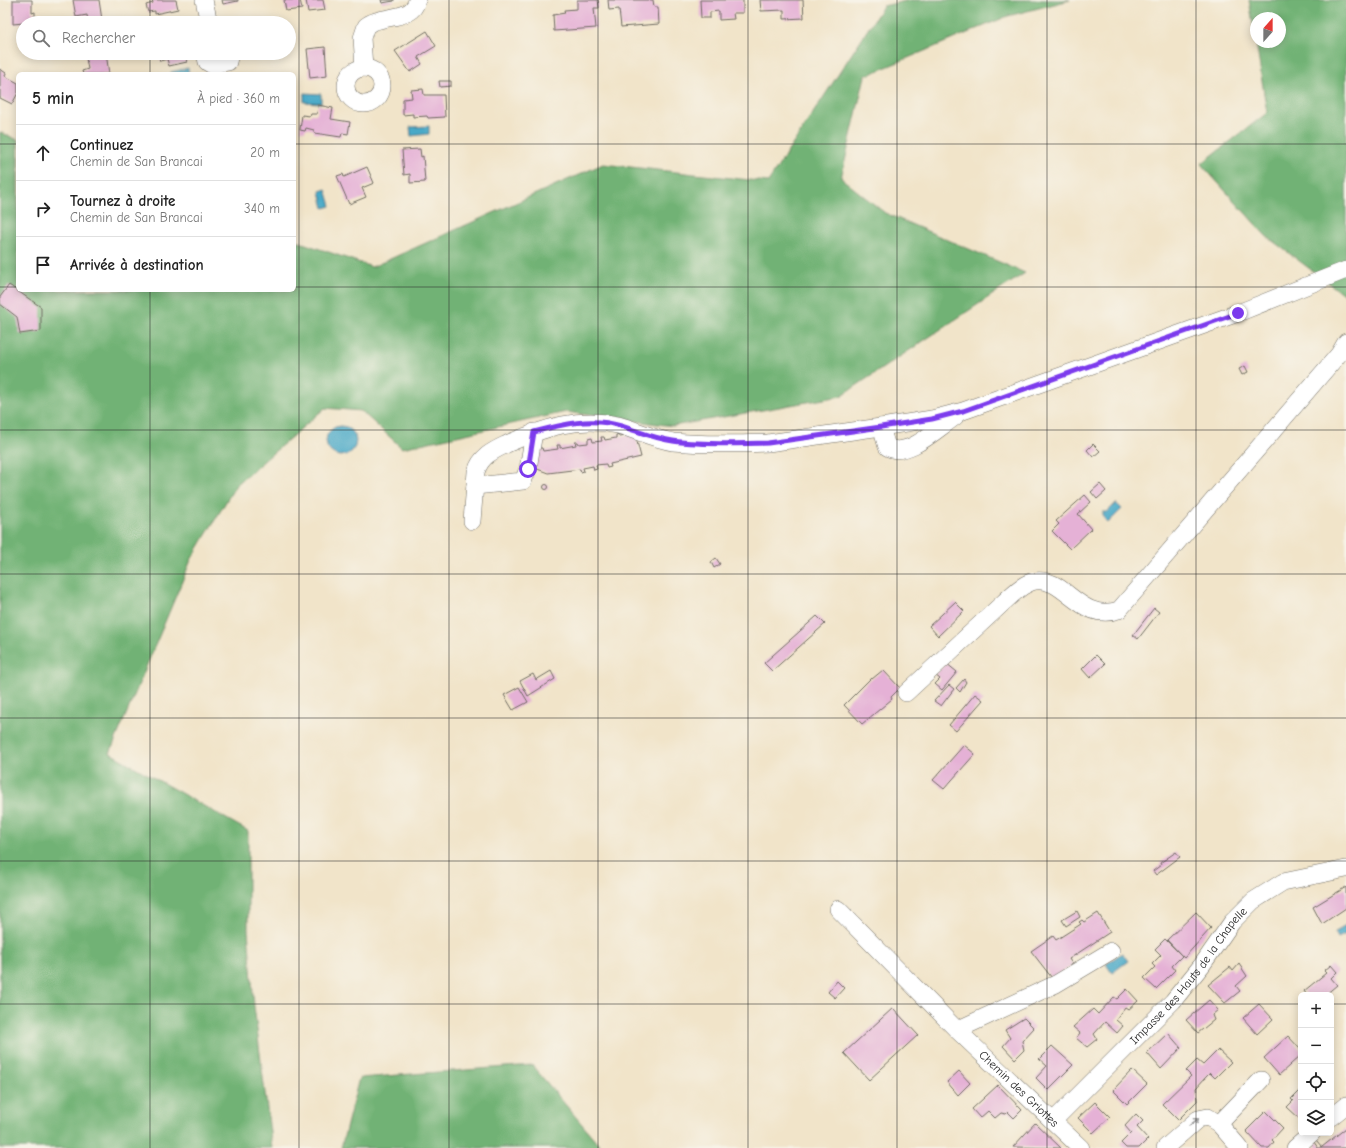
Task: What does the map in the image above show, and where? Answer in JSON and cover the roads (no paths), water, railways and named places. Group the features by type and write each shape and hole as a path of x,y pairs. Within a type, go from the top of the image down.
{"street":[{"path":"204,0 207,16"},
{"path":"364,68 362,38 366,26 375,20 407,14 415,6 417,0"},
{"path":"207,60 212,65 228,62 228,60"},
{"path":"472,521 478,465 488,453 534,432 578,422 595,422 619,426 674,442 747,444 768,443 932,419 963,411 1238,313 1346,270"},
{"path":"906,693 1021,587 1034,581 1044,581 1054,584 1077,603 1089,608 1105,613 1120,610 1339,354 1346,342"},
{"path":"881,427 887,447 892,450 902,450 916,444 963,411"},
{"path":"475,486 523,481 528,469 534,432"},
{"name":"Impasse des Hauts de la Chapelle","path":"1053,1121 1173,1001 1202,965 1232,922 1253,901 1282,882 1346,869"},
{"name":"Chemin des Griottes","path":"838,909 957,1030 1081,1148"},
{"path":"957,1030 1056,984 1111,951"},
{"path":"1219,1124 1261,1080"},
{"path":"1334,1115 1346,1105"},
{"path":"1165,1148 1198,1119 1208,1117 1219,1124 1240,1148"},
{"path":"1295,1148 1309,1136"}],"water":[{"path":"188,68 189,72 171,72"},
{"path":"304,93 321,94 321,103 304,102"},
{"path":"429,126 429,134 411,136 410,127"},
{"path":"326,189 331,206 324,208 320,191"},
{"path":"341,426 352,430 356,441 352,452 341,456 330,452 326,441 330,430"},
{"path":"1116,503 1122,509 1108,523 1103,517 1103,512 1107,512"},
{"path":"1346,925 1346,934 1338,938 1335,932"},
{"path":"1122,953 1128,961 1112,973 1106,964"}]}
